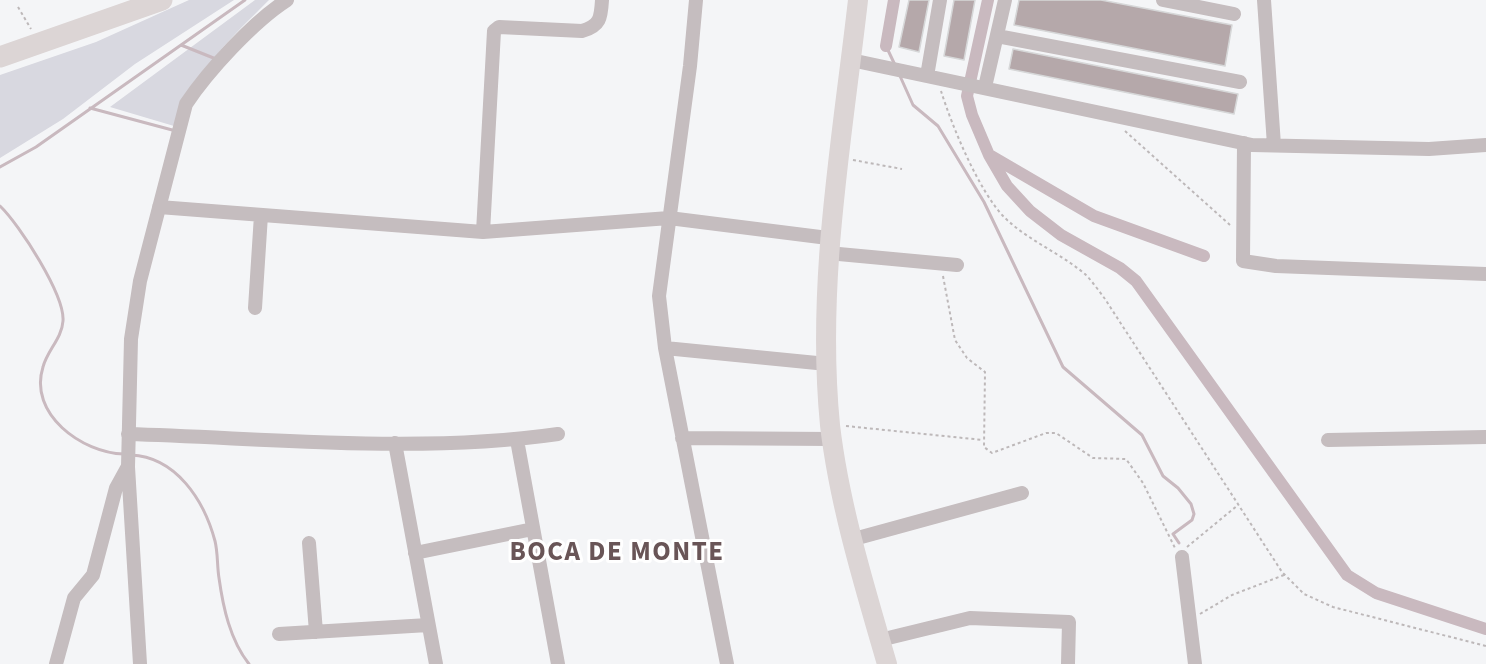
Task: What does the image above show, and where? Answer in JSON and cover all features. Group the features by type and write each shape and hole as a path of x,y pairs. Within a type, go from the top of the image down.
{"main road":[{"path":"59,38 142,0"},
{"path":"0,57 162,0"},
{"path":"858,0 860,62 839,157 828,245 827,364 831,432 854,539 887,664"}],"street":[{"path":"140,664 128,434 131,339 140,281 186,104 198,86 228,53 287,0"},
{"path":"483,232 494,31 499,27 582,31 594,27 601,20 602,0"},
{"path":"696,0 690,66 659,296 665,348 727,664"},
{"path":"937,78 940,0"},
{"path":"984,87 1005,0"},
{"path":"1162,0 1234,14"},
{"path":"1264,0 1274,145"},
{"path":"997,36 1240,82"},
{"path":"860,62 1244,143 1429,149 1486,145"},
{"path":"1244,143 1243,261 1276,266 1486,274"},
{"path":"159,207 483,232 669,218 957,265"},
{"path":"255,308 261,215"},
{"path":"665,348 827,364"},
{"path":"682,438 831,432"},
{"path":"128,434 395,443 517,440 558,434"},
{"path":"1328,440 1486,437"},
{"path":"517,440 558,664"},
{"path":"395,443 436,664"},
{"path":"56,664 74,598 93,575 116,488 128,459"},
{"path":"854,539 1022,493"},
{"path":"415,553 533,529"},
{"path":"309,543 316,632"},
{"path":"1182,557 1195,664"},
{"path":"880,640 970,618 1069,622 1068,664"},
{"path":"279,634 428,625"}],"path":[{"path":"18,7 31,29"},
{"path":"937,78 949,115 969,158 1004,217 1044,248 1085,274 1105,299 1284,574 1304,594 1333,607 1486,646"},
{"path":"1106,113 1244,237"},
{"path":"839,157 902,169"},
{"path":"942,263 955,340 967,358 985,372 984,447 992,453 1046,433 1056,433 1093,458 1126,459 1143,483 1170,540 1182,557"},
{"path":"831,432 983,440"},
{"path":"1182,557 1185,549 1238,505"},
{"path":"1190,620 1232,595 1284,574"}],"shaded area":[{"path":"189,0 234,0 135,64 63,119 0,158 0,75 96,42"},
{"path":"255,0 269,0 214,57 192,89 174,126 110,107"}],"building":[{"path":"909,0 929,0 919,52 899,47"},
{"path":"954,0 975,0 964,60 944,56"},
{"path":"1019,0 1101,0 1232,25 1225,66 1014,25"},
{"path":"1013,49 1238,94 1234,114 1009,69"}],"waterway":[{"path":"0,167 36,147 245,0"},
{"path":"886,46 894,0"},
{"path":"988,0 967,96 972,115 989,155 1007,186 1030,211 1061,235 1120,268 1136,281 1347,575 1376,593 1486,629"},
{"path":"181,45 216,59"},
{"path":"886,46 895,65"},
{"path":"900,76 913,105 938,126 984,202 1063,367 1142,435 1163,476 1178,488 1191,504 1194,514 1192,520 1173,534 1179,543"},
{"path":"90,108 176,131"},
{"path":"991,156 1094,216 1204,256"},
{"path":"0,206 29,243 49,278 62,309 62,327 43,367 40,384 43,400 51,415 62,428 76,438 92,447 124,454"},
{"path":"131,455 147,458 174,472 186,483 204,511 217,550 218,573 228,623 242,655 249,664"}],"district":[{"name":"BOCA DE MONTE","path":"617,554"}]}
